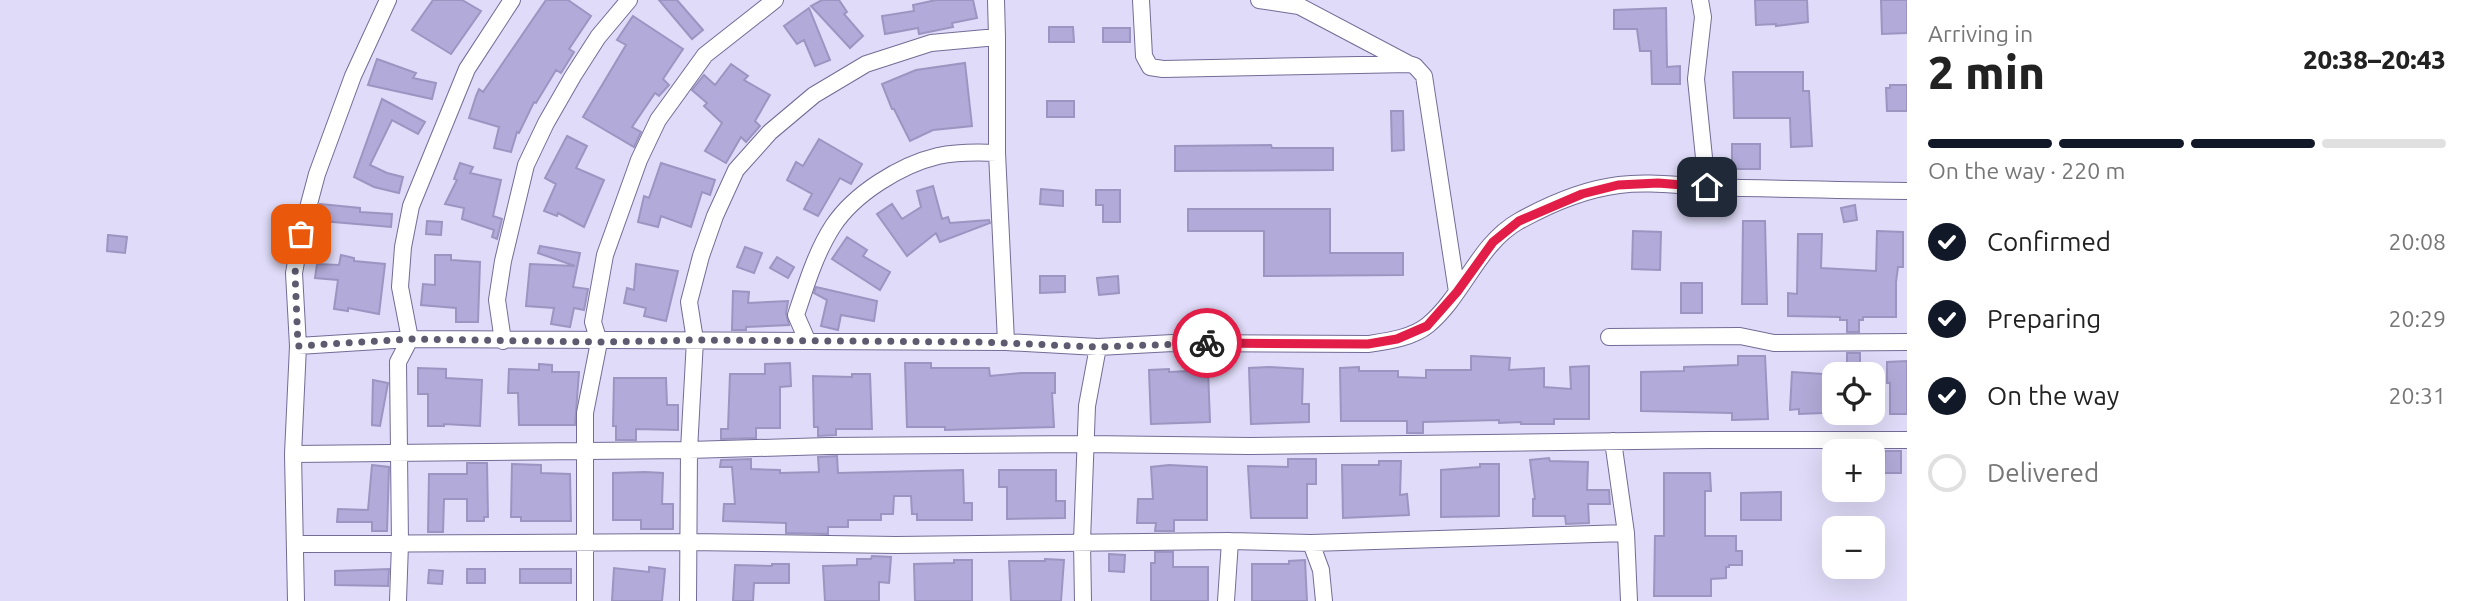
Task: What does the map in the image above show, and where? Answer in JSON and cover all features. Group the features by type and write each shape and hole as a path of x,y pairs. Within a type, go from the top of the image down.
{"street":[{"path":"296,601 293,454 298,346 295,273 301,234 317,174 353,76 388,0"},
{"path":"398,601 398,362 410,339 400,287 403,247 411,206 467,69 512,0"},
{"path":"503,341 497,300 503,261 526,164 573,76 598,37 629,0"},
{"path":"585,601 585,413 599,342 593,322 605,255 639,160 658,120 705,55 775,0"},
{"path":"996,0 997,153 1006,342"},
{"path":"1141,0 1144,56 1150,67 1163,69 1409,64"},
{"path":"1259,0 1299,6 1421,70 1457,292"},
{"path":"1700,0 1703,17 1696,79 1707,187"},
{"path":"688,601 689,450 695,340 689,302 715,216 736,170 770,132 814,95 866,64 931,43 997,37"},
{"path":"807,340 796,315 807,282 832,226 854,200 882,181 936,156 967,152 997,153"},
{"path":"298,346 410,339 1006,342 1098,347 1173,343 1368,344 1397,339 1427,326 1499,237 1519,221 1582,194 1618,185 1658,183 1707,187 1907,191"},
{"path":"1609,337 1740,336 1774,343 1907,342"},
{"path":"1083,601 1082,541 1087,406 1098,347"},
{"path":"293,454 828,446 1250,446 1907,440"},
{"path":"1613,441 1626,533 1629,601"},
{"path":"296,544 688,542 897,545 1082,541 1311,543 1626,533"},
{"path":"1226,601 1230,541"},
{"path":"1311,543 1321,570 1324,601"}],"building":[{"path":"433,0 462,0 481,11 451,54 412,30"},
{"path":"546,0 568,0 591,16 569,49 574,52 561,73 556,70 536,103 534,102 519,133 517,132 511,152 494,148 499,127 469,118 476,96 479,89 483,92"},
{"path":"659,0 677,0 703,30 692,39"},
{"path":"822,0 839,0 847,12 844,14 863,36 850,48 811,6"},
{"path":"936,0 973,0 977,18 952,23 953,27 919,34 918,28 885,34 882,16 914,11 913,5"},
{"path":"1755,0 1807,0 1808,22 1776,26 1756,25"},
{"path":"1881,0 1907,0 1907,33 1882,34"},
{"path":"809,8 830,60 815,66 804,40 797,44 784,26"},
{"path":"1666,8 1667,67 1680,66 1680,84 1652,84 1651,51 1640,51 1637,29 1614,29 1614,10"},
{"path":"633,16 683,49 663,79 669,85 659,96 655,93 632,127 641,132 634,147 583,117 626,45 617,40"},
{"path":"1049,27 1073,27 1074,42 1049,42"},
{"path":"1103,28 1130,28 1130,42 1103,42"},
{"path":"377,59 416,73 413,78 436,83 432,99 368,85"},
{"path":"965,63 972,126 933,130 910,141 882,84 916,70"},
{"path":"731,64 748,76 744,80 770,95 755,121 760,126 746,142 741,137 726,163 705,151 722,123 704,106 707,103 692,90 704,75 715,85"},
{"path":"1733,72 1803,72 1803,91 1809,91 1812,146 1791,147 1790,118 1734,118"},
{"path":"1890,85 1907,85 1907,111 1887,111 1886,88 1890,88"},
{"path":"382,99 425,122 418,134 392,120 370,165 403,177 399,193 374,187 354,177"},
{"path":"1047,101 1074,101 1074,117 1047,117"},
{"path":"1391,111 1403,111 1404,150 1392,151"},
{"path":"567,136 587,146 576,168 604,180 584,227 558,213 557,216 544,211 556,184 545,178"},
{"path":"819,139 862,164 851,184 840,178 818,216 804,209 812,194 787,180 796,162 803,166"},
{"path":"1732,144 1760,144 1760,169 1732,169"},
{"path":"1271,145 1272,148 1333,148 1333,170 1175,171 1175,146"},
{"path":"460,163 473,167 470,173 501,180 493,216 502,219 497,239 492,237 494,230 462,219 464,208 445,204 457,180 454,179"},
{"path":"661,163 715,180 710,195 702,192 691,227 661,216 658,227 638,222 644,196 649,198"},
{"path":"933,186 942,219 948,217 950,223 989,220 990,223 940,242 936,233 907,256 877,214 892,204 902,219 921,207 917,191"},
{"path":"1041,189 1063,191 1063,206 1040,204"},
{"path":"1096,190 1120,190 1120,222 1103,222 1103,205 1096,205"},
{"path":"320,204 360,208 360,212 392,214 391,227 322,221 323,212 318,210"},
{"path":"1855,205 1857,220 1844,222 1841,208"},
{"path":"1188,209 1330,209 1330,253 1403,253 1403,275 1264,276 1264,231 1188,231"},
{"path":"427,221 442,222 441,235 426,234"},
{"path":"1743,221 1765,221 1767,304 1742,304"},
{"path":"1633,231 1661,232 1660,270 1632,269"},
{"path":"1877,231 1903,232 1903,267 1898,267 1896,282 1896,317 1863,317 1863,320 1859,320 1859,332 1847,332 1847,320 1840,320 1840,317 1788,316 1788,293 1797,294 1798,234 1822,234 1821,268 1876,271"},
{"path":"108,235 127,237 125,253 107,251"},
{"path":"847,237 867,250 863,256 890,272 880,290 832,259"},
{"path":"540,246 580,253 573,287 588,289 584,310 574,308 570,327 551,324 554,308 526,306 530,264 575,266 538,253"},
{"path":"745,247 762,253 754,273 737,267"},
{"path":"341,255 354,258 354,261 385,264 379,314 348,308 348,311 334,309 338,280 315,278 317,264 339,265"},
{"path":"435,255 451,255 451,260 480,262 478,322 456,322 456,308 421,305 423,284 435,285"},
{"path":"777,257 794,267 788,278 770,268"},
{"path":"636,264 678,271 666,321 644,316 646,308 624,303 627,288 634,290"},
{"path":"1040,276 1065,276 1065,292 1040,293"},
{"path":"1118,276 1119,293 1099,295 1097,278"},
{"path":"1681,283 1702,283 1702,313 1681,313"},
{"path":"816,287 877,301 874,321 841,315 838,330 821,326 827,300 814,293"},
{"path":"733,291 749,292 748,303 788,301 786,313 789,325 732,330"},
{"path":"1847,353 1860,353 1860,362 1847,362"},
{"path":"1471,356 1510,358 1509,370 1544,368 1544,387 1571,389 1570,367 1589,366 1589,419 1554,419 1554,424 1499,423 1499,420 1423,422 1423,433 1407,433 1407,421 1341,421 1340,368 1398,371 1398,377 1426,378 1426,370 1471,370"},
{"path":"1738,356 1765,356 1768,419 1732,420 1732,413 1641,411 1641,372 1738,365"},
{"path":"1907,361 1907,414 1890,414 1887,362"},
{"path":"790,363 791,386 780,387 780,428 756,428 756,438 721,439 721,429 728,429 730,374 765,374 765,364"},
{"path":"905,363 931,363 931,368 989,368 990,376 1055,373 1055,393 1052,393 1054,427 945,430 945,427 907,427"},
{"path":"539,364 552,365 552,372 579,372 575,425 519,425 518,393 508,393 509,369 539,370"},
{"path":"418,368 446,369 446,378 482,380 480,426 428,426 428,394 418,394"},
{"path":"1249,368 1303,369 1302,404 1309,404 1309,422 1251,424"},
{"path":"1169,369 1169,372 1208,370 1210,422 1151,424 1149,370"},
{"path":"1792,372 1822,374 1822,413 1799,414 1799,409 1790,410"},
{"path":"852,374 870,374 872,429 836,429 836,435 818,436 818,427 814,427 813,376 852,377"},
{"path":"614,378 666,378 667,405 678,405 678,430 636,429 636,440 616,440 616,426 613,426"},
{"path":"373,380 388,383 380,426 372,425"},
{"path":"1885,451 1901,451 1901,473 1885,473"},
{"path":"837,456 838,473 963,470 964,503 972,503 972,520 917,520 917,514 912,514 911,496 894,496 893,514 881,514 881,520 848,520 848,527 828,527 828,534 786,533 786,523 723,521 724,504 735,504 732,467 720,467 721,460 751,459 751,469 780,470 780,473 819,472 818,457"},
{"path":"1549,458 1550,461 1588,462 1587,490 1609,490 1610,504 1588,504 1589,523 1566,524 1565,516 1533,516 1535,499 1530,460"},
{"path":"1288,459 1316,459 1316,484 1307,484 1307,518 1251,518 1248,466 1288,467"},
{"path":"1379,461 1401,461 1400,495 1407,494 1409,515 1343,518 1342,465 1379,465"},
{"path":"467,463 487,463 488,517 484,517 484,521 467,521 467,499 444,499 443,532 428,532 429,474 467,474"},
{"path":"512,464 541,465 541,473 570,474 571,521 521,521 521,517 511,517"},
{"path":"1480,464 1499,464 1499,516 1441,517 1441,470 1480,467"},
{"path":"372,465 389,467 387,531 372,531 372,522 337,522 338,509 368,510"},
{"path":"1151,467 1207,467 1207,520 1174,520 1174,531 1155,531 1156,523 1137,523 1138,499 1153,499"},
{"path":"999,470 1056,470 1056,501 1065,501 1065,518 1007,519 1007,487 999,487"},
{"path":"613,473 663,473 662,504 673,504 673,529 641,529 641,520 613,520"},
{"path":"1664,473 1710,473 1711,491 1705,491 1705,536 1736,536 1736,551 1742,551 1742,565 1729,565 1726,567 1726,578 1711,579 1711,596 1654,596 1655,536 1664,536"},
{"path":"1781,492 1781,520 1741,520 1741,493"},
{"path":"1155,552 1173,552 1173,567 1208,567 1208,601 1151,601 1151,563 1155,563"},
{"path":"1109,554 1125,555 1124,572 1109,571"},
{"path":"872,556 891,557 889,583 879,582 879,601 825,601 823,566 857,565 857,559 871,559"},
{"path":"954,560 972,560 972,601 915,601 914,564 954,563"},
{"path":"1064,560 1061,601 1011,601 1009,561"},
{"path":"1305,560 1307,601 1252,601 1252,564 1289,564 1289,561"},
{"path":"789,564 789,583 754,583 753,601 733,601 735,565"},
{"path":"649,567 665,569 662,601 612,601 614,568 649,572"},
{"path":"389,569 388,586 335,585 335,571"},
{"path":"467,569 485,569 485,583 467,583"},
{"path":"520,569 571,569 571,583 520,583"},
{"path":"429,570 443,571 442,584 428,583"}],"way so far":[{"path":"301,234 295,273 298,346 410,339 1006,342 1098,347 1207,343"}],"route":[{"path":"1207,343 1368,344 1397,339 1427,326 1457,292 1493,242 1519,221 1582,194 1618,185 1658,183 1707,187"}]}
